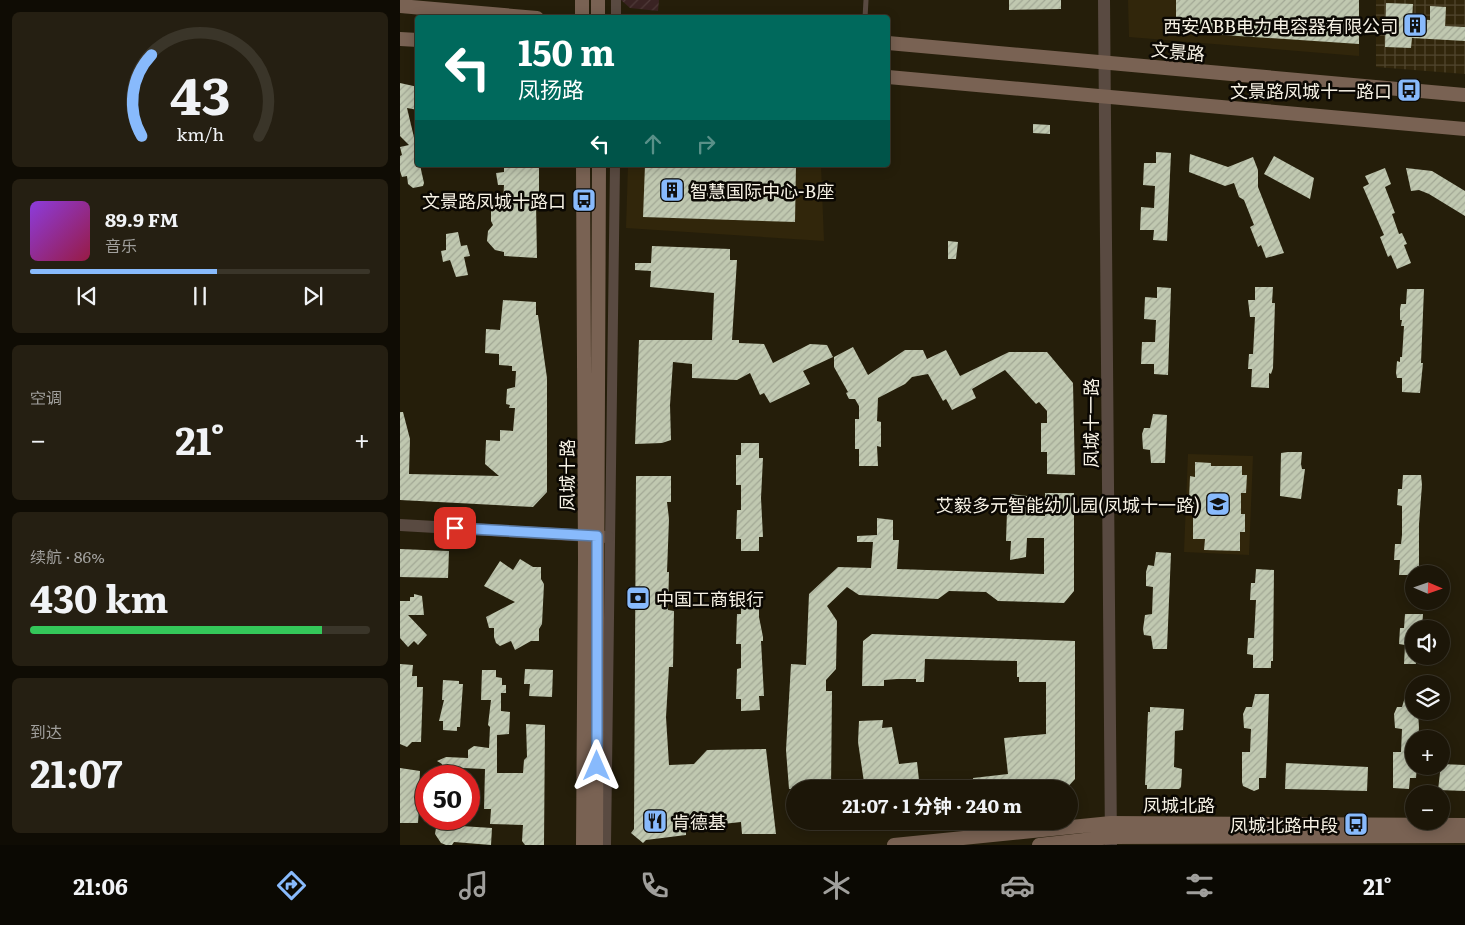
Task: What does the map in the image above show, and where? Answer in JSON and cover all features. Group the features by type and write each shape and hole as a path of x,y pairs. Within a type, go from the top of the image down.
{"main road":[{"path":"582,0 582,15"},
{"path":"598,0 598,15"},
{"path":"400,6 502,15"},
{"path":"400,39 415,40"},
{"name":"文景路","path":"890,44 1465,95"},
{"path":"890,77 1465,128"},
{"name":"凤城十路","path":"583,167 597,536 583,845"},
{"name":"凤城十路","path":"596,845 599,167"},
{"name":"凤城北路","path":"894,845 1111,822 1465,825"},
{"name":"凤城北路","path":"1039,845 1111,841 1465,836"}],"street":[{"path":"616,0 616,15"},
{"name":"凤城十一路","path":"1104,0 1111,841"},
{"path":"606,845 597,536 615,167"},
{"path":"400,525 597,536"}],"lane":[{"path":"865,15 866,0"}],"shaded area":[{"path":"621,0 659,0 658,11 630,8"},
{"path":"1128,0 1359,0 1359,56 1129,37"},
{"path":"1376,0 1465,0 1465,74 1376,67"},
{"path":"628,167 821,167 824,241 626,228"},
{"name":"艾毅多元智能幼儿园(凤城十一路)","path":"1188,454 1253,456 1249,555 1184,552"}],"building":[{"path":"1009,0 1061,0 1061,9 1009,10"},
{"path":"1176,0 1359,0 1359,44 1208,34 1176,30"},
{"name":"西安ABB电力电容器有限公司","path":"1386,3 1413,4 1412,19 1430,20 1430,6 1446,7 1445,26 1465,27 1465,41 1412,38 1411,48 1385,47"},
{"path":"400,83 415,86 415,109 407,108 415,141 415,167 420,167 423,186 413,188 408,184 407,176 402,177 400,171 400,156 402,155 400,147 409,145 400,136"},
{"path":"1033,124 1050,125 1050,134 1033,133"},
{"path":"1156,152 1171,153 1167,241 1153,240 1154,230 1140,230 1141,207 1154,208 1155,186 1143,185 1144,163 1156,163"},
{"path":"1190,154 1228,167 1253,157 1258,170 1258,187 1284,253 1266,258 1261,245 1258,247 1250,227 1254,225 1244,200 1239,197 1234,183 1225,186 1189,172"},
{"path":"1274,156 1314,178 1310,199 1264,174"},
{"path":"504,167 539,167 539,202 536,203 537,258 504,256 504,252 495,250 487,241 488,231 493,225 491,221 491,203 503,203 504,185 498,185 496,173 504,172"},
{"path":"645,167 796,167 795,222 643,217"},
{"path":"1385,168 1391,184 1385,187 1395,213 1392,214 1399,234 1402,233 1407,244 1404,245 1411,263 1397,269 1391,255 1388,257 1380,237 1384,235 1363,187 1369,184 1365,176"},
{"path":"1406,168 1432,171 1465,191 1465,216 1429,194 1419,190 1411,191"},
{"path":"458,232 461,246 467,245 470,256 464,257 468,275 456,277 450,260 443,262 441,251 446,250 446,234"},
{"path":"948,241 958,242 956,259 948,259"},
{"path":"652,246 730,249 730,260 737,260 732,340 739,340 739,343 764,344 773,363 810,344 827,345 833,357 803,371 810,384 770,403 764,393 760,395 750,373 737,380 692,378 692,364 673,362 670,405 671,440 662,443 635,444 639,340 712,340 714,293 650,287 651,271 635,270 635,263 651,263"},
{"path":"1157,287 1171,288 1168,375 1154,374 1154,364 1141,364 1142,342 1155,342 1156,320 1144,319 1145,297 1157,298"},
{"path":"1255,287 1273,287 1272,303 1275,303 1273,368 1271,374 1269,373 1269,388 1251,387 1252,369 1248,369 1249,354 1253,354 1255,317 1250,317 1248,300 1255,300"},
{"path":"1407,289 1424,289 1421,363 1423,363 1420,393 1402,392 1402,378 1397,378 1396,373 1397,361 1400,362 1400,357 1402,357 1404,326 1401,326 1400,309 1401,304 1406,304"},
{"path":"503,300 536,302 536,315 538,315 547,378 547,492 533,507 400,500 400,412 403,412 410,439 409,474 499,476 485,464 486,440 500,441 500,430 513,431 515,408 509,408 510,405 506,404 507,389 515,387 516,371 512,371 512,366 499,365 499,354 485,353 486,329 500,330"},
{"path":"853,347 868,375 905,350 923,350 927,359 946,350 960,376 1009,352 1047,352 1073,383 1075,475 1047,474 1047,452 1041,452 1041,423 1047,423 1047,411 1039,402 1036,404 1005,370 972,389 976,398 952,410 946,399 943,401 928,374 912,377 905,384 878,398 877,421 881,422 881,447 877,446 878,466 859,466 859,449 855,449 855,419 859,419 859,406 855,399 849,399 846,393 848,392 834,367 834,357"},
{"path":"1153,414 1167,415 1165,463 1151,463 1150,450 1143,449 1142,434 1144,428 1150,428"},
{"path":"741,443 759,443 759,458 763,458 761,498 763,537 759,537 759,551 741,551 741,539 736,539 737,510 741,510 741,485 736,485 736,455 741,455"},
{"path":"1302,452 1301,464 1302,469 1305,469 1301,499 1280,496 1281,453"},
{"name":"艾毅多元智能幼儿园(凤城十一路)","path":"1195,462 1211,463 1211,466 1242,466 1242,475 1247,475 1246,493 1241,493 1241,514 1245,514 1245,532 1240,532 1240,551 1204,550 1205,539 1193,539 1193,514 1189,514 1189,501 1190,476 1195,477"},
{"path":"1403,475 1421,475 1419,565 1405,565 1405,575 1399,575 1400,560 1394,560 1395,544 1401,544 1402,506 1397,505 1398,489 1402,489"},
{"path":"636,476 671,476 671,502 667,502 669,519 667,572 669,572 668,610 674,611 673,667 669,667 666,717 669,765 694,764 707,750 766,749 776,834 742,834 741,822 686,828 686,835 646,840 643,843 631,833 634,829"},
{"path":"1045,493 1074,493 1074,591 1064,603 998,601 986,592 949,591 938,599 859,595 847,587 827,606 837,621 836,669 826,680 826,691 832,691 831,780 788,780 786,750 791,664 806,665 809,594 838,567 871,568 873,542 857,542 857,536 877,535 877,518 893,520 893,540 899,540 897,569 1044,574 1044,538 1027,538 1026,557 1010,560 1011,541 1006,541 1007,511 1010,511 1011,494 1027,496 1027,515 1045,516"},
{"path":"400,549 449,551 448,578 400,577"},
{"path":"1156,552 1171,553 1167,649 1153,649 1151,636 1144,635 1143,629 1145,615 1152,614 1153,587 1146,586 1146,572 1148,565 1154,566"},
{"path":"520,559 533,567 541,567 541,579 544,584 542,624 539,629 539,641 531,641 515,650 511,641 500,646 496,643 494,628 489,628 486,617 515,602 484,586 500,561 513,570"},
{"path":"1256,569 1274,570 1273,661 1271,661 1271,668 1253,668 1253,655 1247,654 1248,638 1254,638 1256,600 1250,600 1251,583 1255,583"},
{"path":"414,594 422,596 424,615 408,615 427,635 418,645 414,641 408,647 400,638 400,601 410,601 410,597 414,597"},
{"path":"741,602 759,602 759,617 763,637 763,641 761,641 764,696 759,696 760,710 741,711 741,699 736,699 737,669 741,668 741,644 736,644 737,614 741,614"},
{"path":"1405,614 1423,614 1423,620 1405,620 1405,645 1399,644 1400,628 1404,628"},
{"path":"872,634 1075,641 1075,779 973,780 973,778 1008,774 1004,738 1046,734 1046,682 1019,682 1019,677 1017,677 1017,661 925,659 924,682 916,682 916,679 897,679 884,680 884,686 862,686 863,641"},
{"path":"400,664 413,665 412,676 417,676 417,687 423,687 421,742 412,742 407,747 400,744"},
{"path":"525,669 553,670 552,697 529,696 530,684 524,684"},
{"path":"482,670 496,670 496,677 502,678 502,685 506,685 506,693 501,693 501,711 510,712 509,734 497,735 497,773 523,773 524,760 527,757 526,724 545,725 544,845 525,845 522,841 523,825 490,824 491,809 484,809 485,769 480,769 480,765 442,765 437,761 446,757 468,758 468,750 474,746 489,748 490,727 488,725 491,700 481,700"},
{"path":"443,680 459,681 459,684 463,684 460,727 457,727 457,731 443,730 443,721 439,721 444,700 442,700"},
{"path":"1255,694 1269,694 1266,778 1259,778 1259,789 1254,791 1243,786 1242,752 1250,752 1251,729 1244,728 1243,714 1246,707 1252,707"},
{"path":"1405,697 1405,720 1419,720 1419,728 1419,730 1405,730 1405,775 1416,775 1416,778 1410,778 1409,785 1405,785 1405,789 1393,788 1393,752 1401,752 1402,729 1395,728 1394,714 1397,707 1402,707"},
{"path":"1150,707 1184,709 1183,730 1175,731 1174,767 1182,769 1181,787 1179,789 1147,789 1147,785 1145,785 1148,712 1150,712"},
{"path":"883,720 882,728 892,727 899,764 917,762 919,780 864,780 858,742 859,721"},
{"path":"1286,763 1368,767 1367,791 1285,789"},
{"path":"1450,764 1465,765 1465,791 1450,790 1450,785 1439,785 1440,775 1450,775"},
{"path":"400,768 415,770 415,823 400,823"},
{"path":"480,827 492,828 491,845 454,842 452,845 446,845 441,843 435,834 436,830 480,830"}],"place":[{"name":"西安ABB电力电容器有限公司","path":"1415,25"},
{"name":"文景路凤城十一路口","path":"1409,90"},
{"name":"智慧国际中心-B座","path":"672,190"},
{"name":"文景路凤城十路口","path":"584,200"},
{"name":"艾毅多元智能幼儿园(凤城十一路)","path":"1218,504"},
{"name":"中国工商银行","path":"638,598"},
{"name":"肯德基","path":"655,821"},
{"name":"凤城北路中段","path":"1356,824"}],"route":[{"path":"455,528 597,536 597,766"}]}
